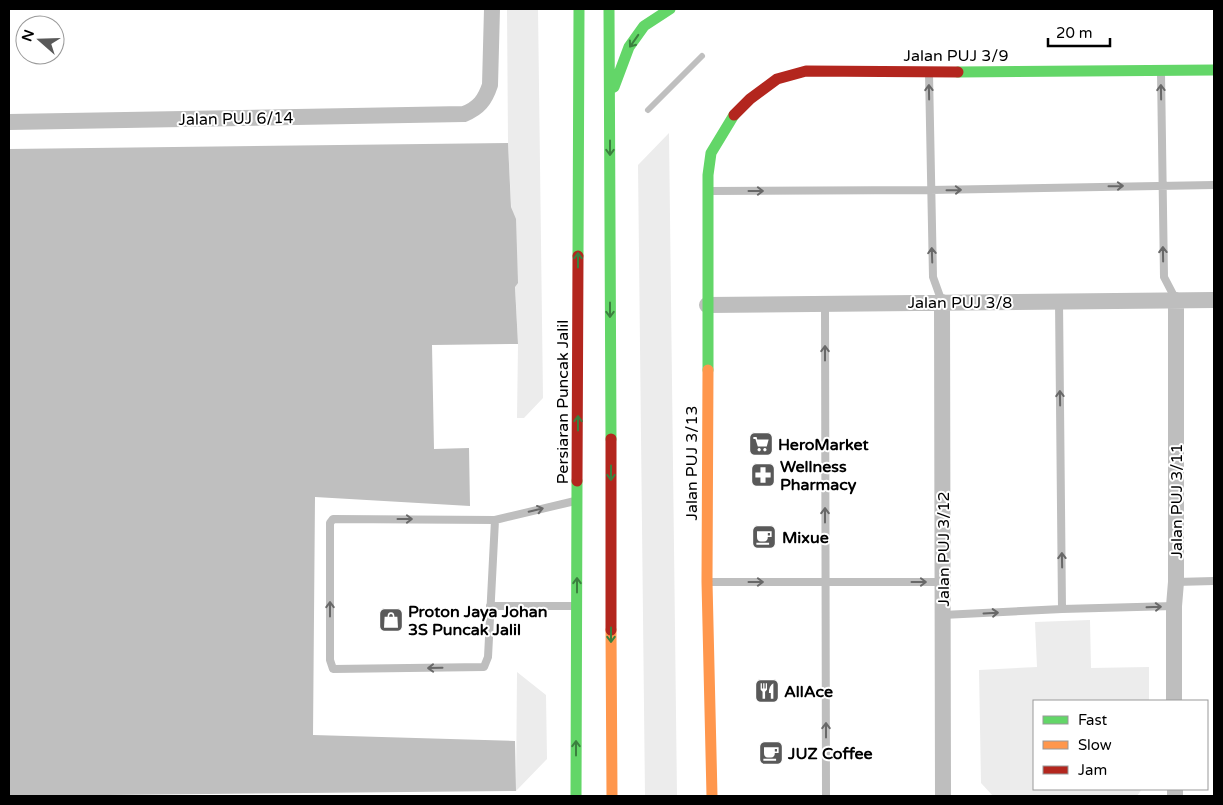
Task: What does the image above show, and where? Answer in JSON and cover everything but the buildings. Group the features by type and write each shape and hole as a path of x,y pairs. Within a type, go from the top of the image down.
{"main road":[{"name":"Persiaran Puncak Jalil","path":"576,796 580,9"},
{"path":"609,9 612,796"},
{"path":"610,99 629,47 644,26 670,9"},
{"name":"Jalan PUJ 3/9","path":"722,133 734,115 750,99 777,79 806,71 1214,70"},
{"name":"Jalan PUJ 3/13","path":"712,796 707,582 708,191 711,153 722,133"}],"street":[{"name":"Jalan PUJ 6/14","path":"9,122 464,114 480,105 490,85 492,9"},
{"name":"Jalan PUJ 3/11","path":"1174,700 1176,300"},
{"name":"Jalan PUJ 3/8","path":"707,305 1214,300"},
{"name":"Jalan PUJ 3/12","path":"942,302 943,796"}],"lane":[{"path":"1161,70 1164,277 1176,300"},
{"path":"928,72 933,277 942,302"},
{"path":"708,191 930,190 1214,185"},
{"path":"1059,301 1062,609"},
{"path":"825,303 826,796"},
{"path":"495,520 488,657 484,667 333,669 331,665 330,523 333,519 495,520 578,500"},
{"path":"1176,582 1214,581"},
{"path":"707,582 943,582"},
{"path":"490,606 577,606"},
{"path":"942,615 1174,606"}],"shaded area":[{"path":"507,9 538,9 543,398 524,418 517,418 518,344 508,143"},
{"path":"669,133 677,796 645,796 638,165"},
{"path":"508,143 511,207 516,219 518,283 515,287 518,344 432,345 434,449 469,448 470,506 315,497 313,735 515,741 516,791 9,796 9,149"},
{"path":"1090,620 1091,668 1149,667 1149,700 1033,700 1033,790 1141,790 1137,796 993,796 981,783 979,670 1037,667 1035,622"},
{"path":"517,672 546,695 547,759 516,791"}],"waterway":[{"path":"648,110 702,56"}],"traffic: fast":[{"path":"578,256 579,9"},
{"path":"609,9 611,439"},
{"path":"614,87 629,47 644,26 670,9"},
{"path":"958,72 1214,70"},
{"path":"708,370 708,175 711,153 734,115"},
{"path":"576,796 577,481"}],"traffic: slow":[{"path":"708,370 707,582 712,796"},
{"path":"611,630 612,796"}],"traffic: jam":[{"path":"734,115 750,99 777,79 806,71 958,72"},
{"path":"577,481 578,256"},
{"path":"611,439 611,630"}],"place":[{"name":"HeroMarket","path":"761,444"},
{"name":"Wellness Pharmacy","path":"763,475"},
{"name":"Mixue","path":"764,537"},
{"name":"Proton Jaya Johan 3S Puncak Jalil","path":"391,620"},
{"name":"AllAce","path":"767,691"},
{"name":"JUZ Coffee","path":"771,753"}]}
